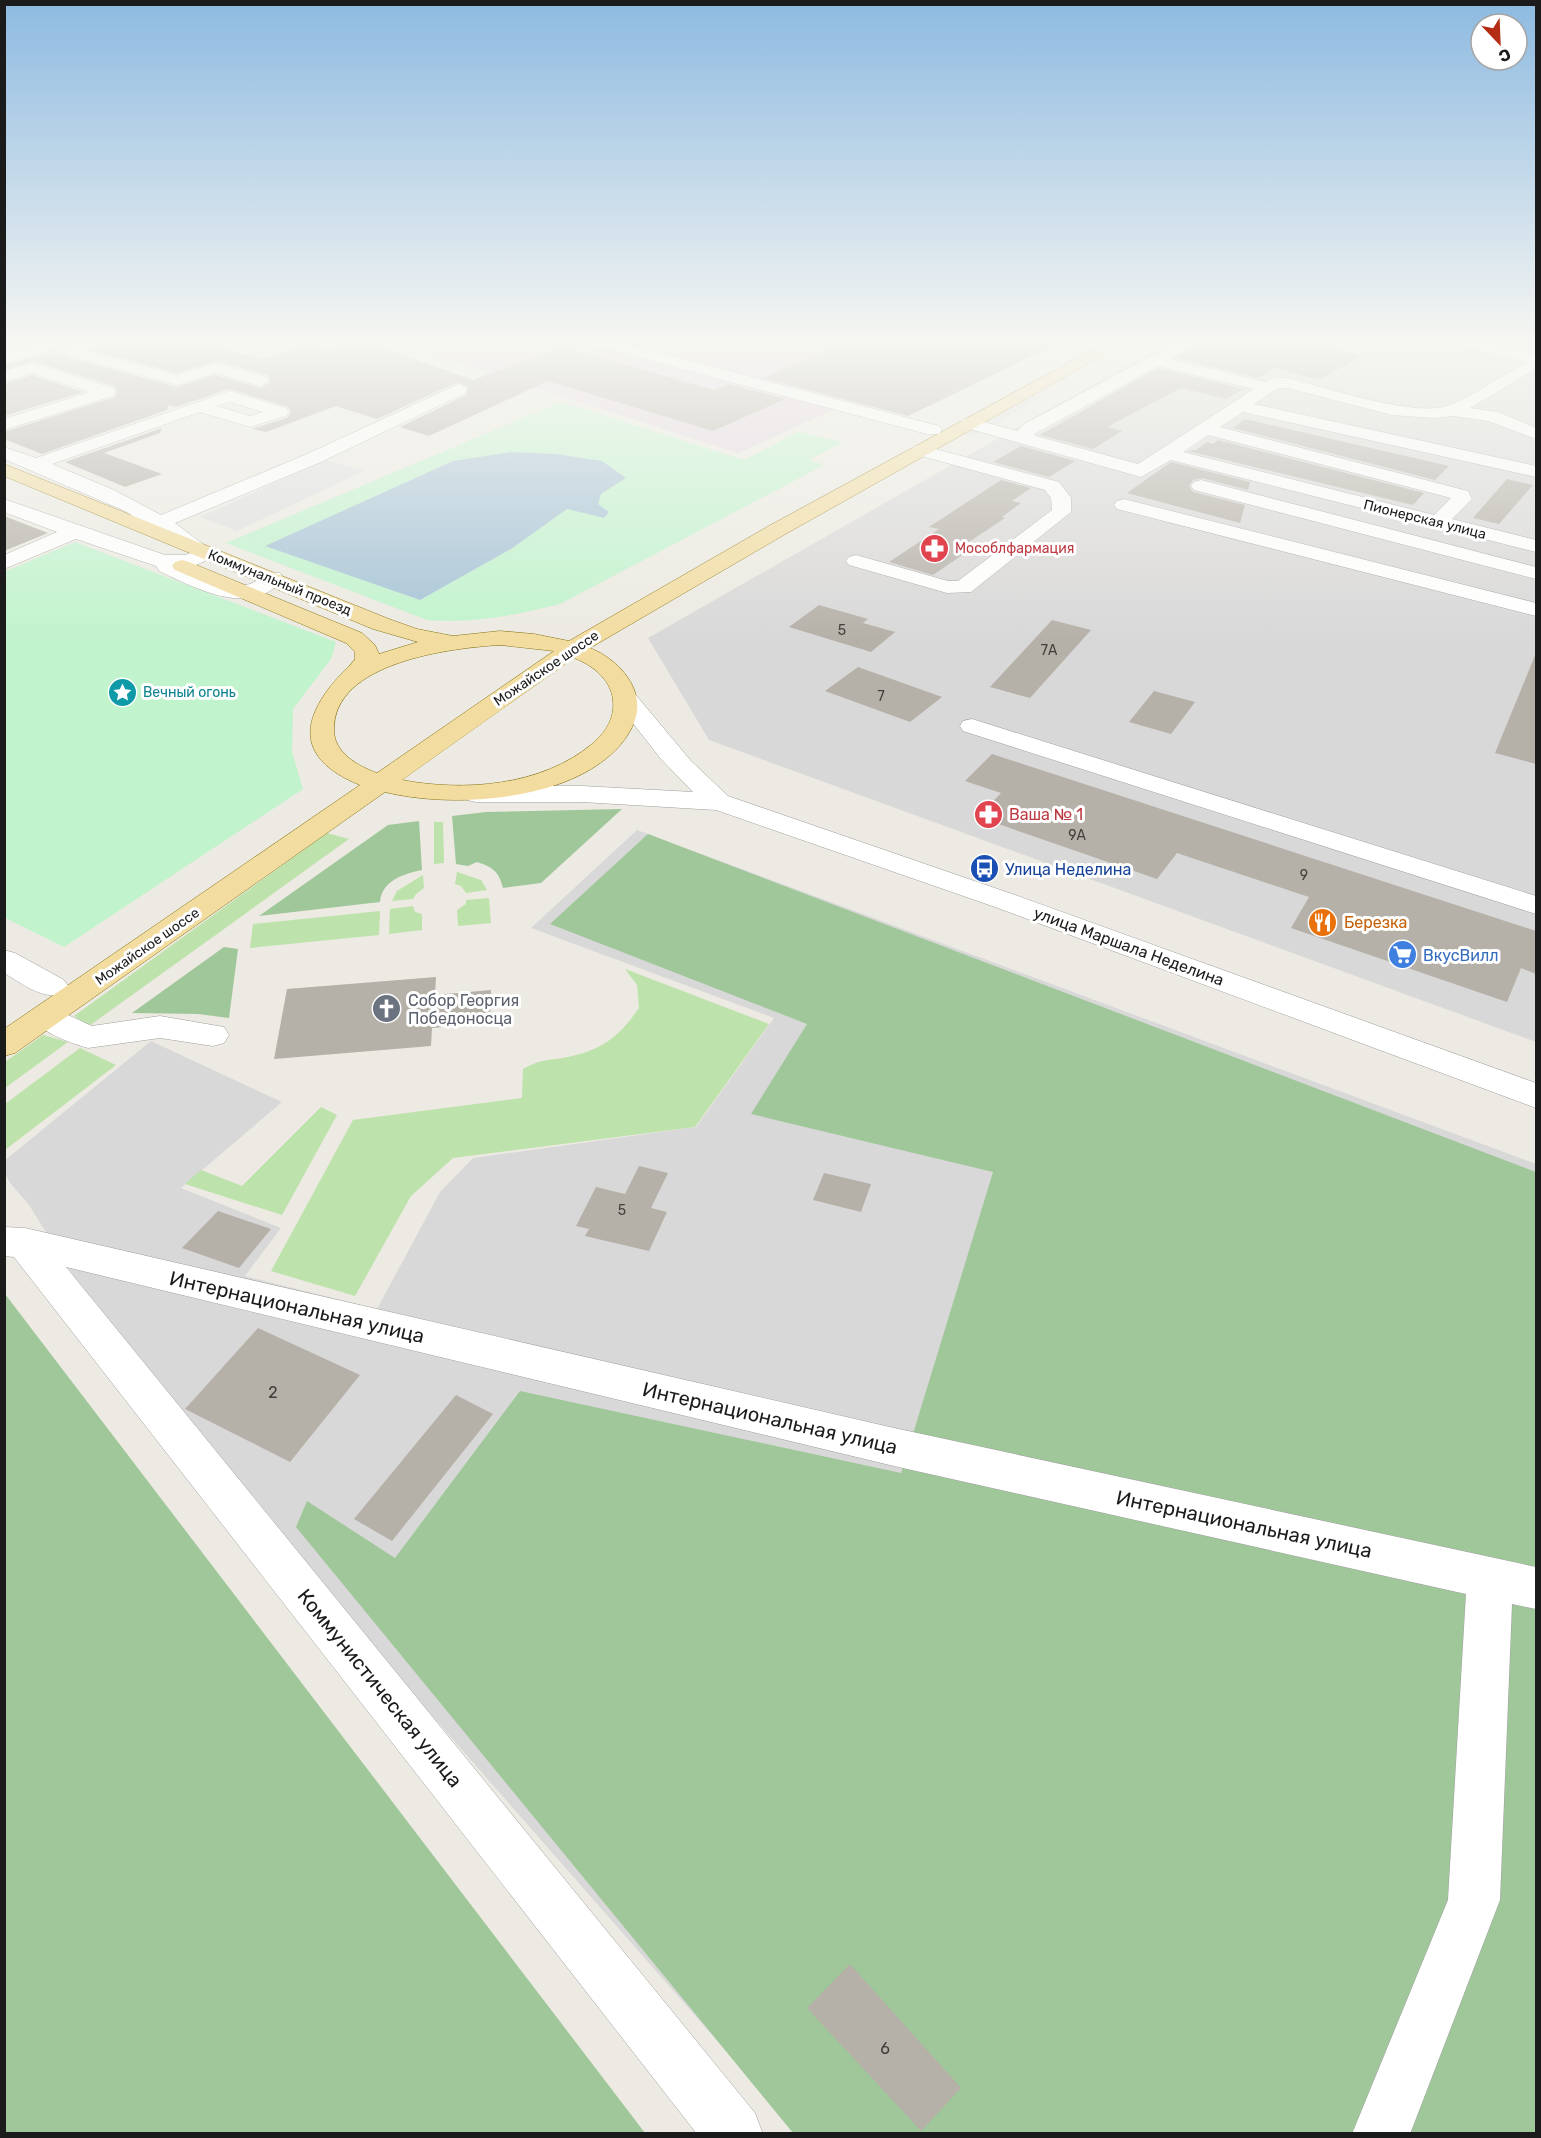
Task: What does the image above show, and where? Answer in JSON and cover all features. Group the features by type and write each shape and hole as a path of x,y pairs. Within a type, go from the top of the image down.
{"main road":[{"name":"Можайское шоссе","path":"4,1045 50,1002 562,647 685,566 912,442"},
{"name":"Можайское шоссе","path":"562,647 638,609 935,442"},
{"path":"4,469 199,548"},
{"path":"4,489 197,572"},
{"name":"Коммунальный проезд","path":"199,548 381,624 414,635 467,640"},
{"name":"Коммунальный проезд","path":"197,572 354,638 363,644 367,650 367,660 354,677"},
{"path":"500,638 562,647 587,656 607,668 620,683 626,699 623,720 609,741 585,761 550,777 510,788 465,794 414,792 370,779 340,764 324,743 321,720 332,697 354,677 378,663 405,652 467,640 500,638"},
{"name":"Можайское шоссе","path":"4,1020 50,1002"}],"street":[{"path":"36,464 99,442"},
{"path":"161,522 348,442"},
{"path":"1041,442 1163,476"},
{"path":"1141,471 1186,442"},
{"path":"1255,442 1461,495 1462,499 1438,522"},
{"path":"1403,442 1536,471"},
{"path":"856,561 947,587 963,587 1060,512 1063,504 1060,495 1052,486 920,450"},
{"name":"Коммунальный проезд","path":"4,452 94,488 161,522 185,536 199,548"},
{"name":"Пионерская улица","path":"1168,454 1536,546"},
{"path":"1052,486 1104,460"},
{"path":"1186,482 1536,573"},
{"name":"Коммунальный проезд","path":"4,505 75,532 197,572"},
{"path":"1124,505 1536,610"},
{"path":"4,563 75,532"},
{"path":"123,548 223,590 242,591 264,586 272,578"},
{"path":"169,560 181,562 195,559 202,554 199,548"},
{"path":"626,699 670,753 719,802"},
{"path":"972,726 1536,905"},
{"path":"465,794 582,794 719,802"},
{"name":"улица Маршала Неделина","path":"719,802 1005,901 1536,1096"},
{"path":"4,960 88,1037 160,1027 213,1035"},
{"name":"Интернациональная улица","path":"15,1242 894,1447 1513,1583"},
{"name":"Коммунистическая улица","path":"15,1242 734,2133"},
{"path":"1381,2133 1474,1900 1513,1583"}],"shaded area":[{"path":"703,442 763,442 738,453"},
{"path":"992,442 1536,442 1536,1042 709,740 648,638"},
{"path":"326,460 364,471 237,531 200,517"},
{"path":"637,830 1536,1164 1536,2133 798,2133 142,1385 29,1205 10,1183 5,1173 4,1161 151,1041 282,1102 181,1188 281,1228 245,1276 377,1309 440,1192 473,1158 696,1127 774,1018 531,928"}],"green space":[{"path":"467,442 686,442 744,460 779,442 843,442 809,460 824,465 560,604 494,618 461,621 427,620 226,543","holes":["453,461 625,478 601,494 597,504 605,518 567,509 511,549 420,600 266,546"]},
{"path":"75,542 336,642 331,659 293,709 292,752 303,789 64,947 5,918 4,572"},
{"path":"622,809 541,883 503,888 497,874 487,866 477,862 468,866 456,864 452,816 486,812"},
{"path":"419,821 422,870 401,876 389,883 380,902 259,916 388,825"},
{"path":"434,822 443,822 444,863 434,864"},
{"path":"327,833 349,839 89,1026 74,1016"},
{"path":"648,834 1536,1172 1536,2133 793,2133 296,1527 307,1501 395,1558 520,1391 901,1473 993,1172 751,1114 807,1024 550,924"},
{"path":"457,872 481,880 487,890 466,893 461,886 455,884"},
{"path":"423,875 424,888 413,899 392,901 397,891"},
{"path":"489,898 491,923 458,926 457,910 466,904 466,900"},
{"path":"413,906 415,912 422,914 422,930 389,934 390,909"},
{"path":"380,911 379,935 250,948 253,924"},
{"path":"224,947 238,949 229,1018 198,1014 132,1013"},
{"path":"625,969 769,1024 695,1127 453,1158 411,1196 355,1296 271,1271 353,1120 522,1098 523,1069 539,1062 576,1055 598,1047 624,1027 639,1008 637,985"},
{"path":"43,1035 68,1042 5,1088 5,1062"},
{"path":"80,1048 116,1065 5,1150 5,1104"},
{"path":"321,1107 337,1115 282,1215 185,1184 201,1170 242,1186"},
{"path":"5,1294 645,2133 5,2133"}],"water":[{"path":"511,452 556,454 602,461 626,478 601,494 598,504 609,512 604,518 567,509 511,549 420,600 265,546 453,461"}],"building":[{"path":"11,442 77,442 42,454"},
{"path":"123,442 135,442 104,453 162,474 125,487 65,462"},
{"path":"1066,442 1105,442 1093,449"},
{"path":"1207,442 1213,444 1225,442 1424,493 1413,505 1188,451 1196,450"},
{"path":"1287,442 1344,442 1449,466 1435,480"},
{"path":"1021,446 1075,461 1049,477 993,462"},
{"path":"1171,462 1250,482 1248,490 1202,478 1193,480 1189,486 1193,492 1245,505 1240,523 1127,493"},
{"path":"1507,479 1533,485 1499,524 1473,518"},
{"path":"1001,480 1031,488 1012,501 1021,503 1002,517 1005,518 963,546 971,549 933,575 889,562 939,529 929,527"},
{"path":"4,516 48,533 4,551"},
{"path":"819,605 868,619 863,623 895,632 871,652 789,627"},
{"path":"1052,620 1091,630 1030,698 990,687"},
{"path":"1536,653 1536,764 1495,753"},
{"path":"858,667 942,697 910,722 825,691"},
{"path":"1154,691 1195,702 1171,734 1129,722"},
{"path":"992,754 1536,931 1536,974 1521,968 1507,1002 1291,928 1309,897 1177,853 1157,879 978,817 1001,793 965,781"},
{"name":"Собор Георгия Победоносца","path":"436,977 435,995 491,990 490,1023 432,1028 431,1046 274,1059 287,989"},
{"path":"639,1166 668,1173 651,1208 667,1212 649,1251 585,1236 589,1229 576,1226 596,1187 625,1194"},
{"path":"824,1173 871,1184 861,1212 813,1200"},
{"path":"218,1211 271,1229 239,1268 182,1248"},
{"path":"258,1328 360,1375 290,1462 185,1409"},
{"path":"456,1395 493,1414 392,1541 354,1519"},
{"path":"850,1964 961,2088 921,2131 807,2008"}],"place":[{"name":"Мособлфармация","path":"934,548"},
{"name":"Вечный огонь","path":"122,692"},
{"name":"Ваша № 1","path":"988,814"},
{"name":"Улица Неделина","path":"984,869"},
{"name":"Березка","path":"1323,922"},
{"name":"ВкусВилл","path":"1402,955"},
{"name":"Собор Георгия Победоносца","path":"387,1009"}]}
